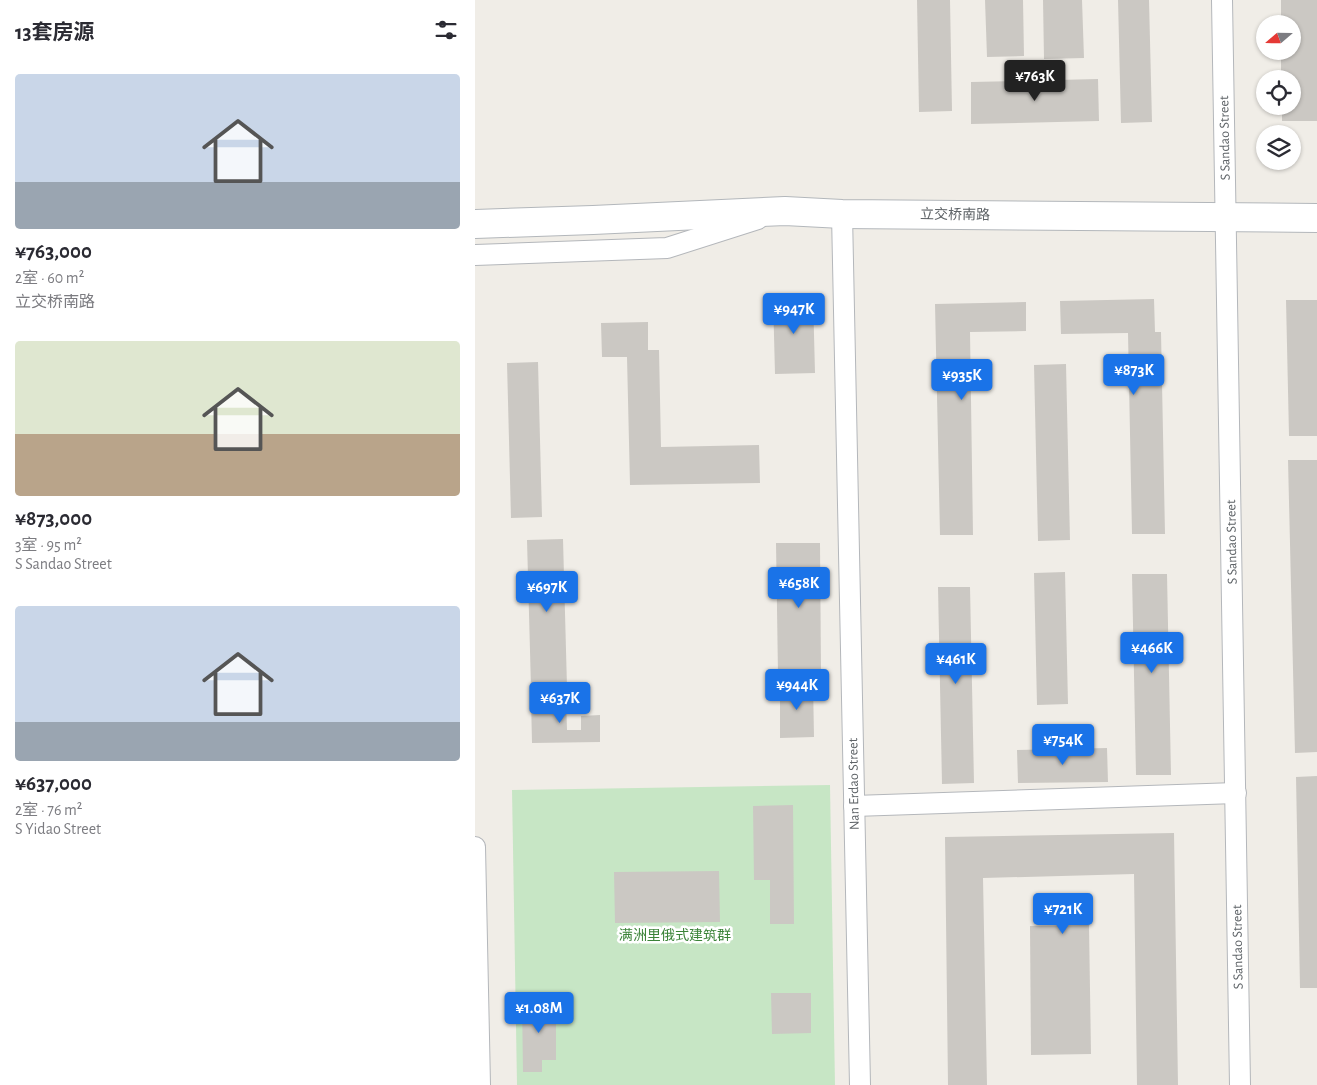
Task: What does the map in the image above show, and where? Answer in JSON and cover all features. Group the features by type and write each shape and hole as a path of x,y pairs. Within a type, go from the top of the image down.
{"main road":[{"name":"立交桥南路","path":"475,224 785,211 842,214 1317,218"}],"street":[{"name":"S Sandao Street","path":"1222,0 1241,1085"},
{"path":"475,256 667,248 785,211"},
{"name":"Nan Erdao Street","path":"842,214 860,1085"},
{"path":"854,806 1236,793"},
{"path":"475,847 479,1085"}],"green space":[{"name":"满洲里俄式建筑群","path":"830,785 835,1085 517,1085 512,790"}],"building":[{"path":"917,0 950,0 952,111 919,112"},
{"path":"985,0 1023,0 1024,56 987,57"},
{"path":"1043,0 1082,0 1084,58 1044,59"},
{"path":"1118,0 1149,0 1152,122 1121,123"},
{"path":"1281,0 1317,0 1317,121 1282,121 1282,115 1301,115 1301,70 1281,70 1281,60 1301,60 1301,15 1281,15"},
{"path":"1098,79 1099,121 971,124 971,82"},
{"path":"813,296 815,373 775,374 773,297"},
{"path":"1154,299 1155,332 1161,332 1165,534 1132,534 1128,333 1061,334 1060,301"},
{"path":"1286,300 1317,300 1317,436 1289,436"},
{"path":"1026,302 1026,331 970,332 973,535 940,535 935,304"},
{"path":"648,322 648,350 659,350 661,447 759,445 760,483 630,485 627,357 602,357 601,323"},
{"path":"538,362 542,517 511,518 507,363"},
{"path":"1066,364 1070,540 1038,541 1034,365"},
{"path":"1288,460 1317,460 1317,752 1295,753"},
{"path":"563,539 567,687 531,688 527,540"},
{"path":"776,543 820,543 821,674 778,675"},
{"path":"1065,572 1068,704 1037,705 1034,573"},
{"path":"1132,574 1167,574 1171,775 1136,775"},
{"path":"938,587 970,587 974,783 942,784"},
{"path":"813,683 814,737 780,738 780,684"},
{"path":"531,699 566,699 567,730 581,730 581,716 600,715 600,742 532,743"},
{"path":"1107,748 1108,782 1018,783 1017,750"},
{"path":"1317,776 1317,988 1300,988 1296,777"},
{"path":"793,805 794,924 770,924 770,880 754,880 753,806"},
{"path":"1174,833 1178,1085 1137,1085 1134,874 983,878 987,1085 948,1085 945,837"},
{"path":"719,871 720,922 615,923 614,872"},
{"path":"1089,925 1091,1054 1031,1055 1030,926"},
{"path":"771,993 811,993 811,1033 772,1034"},
{"path":"522,1000 556,1000 556,1060 542,1060 542,1072 523,1072"}]}
